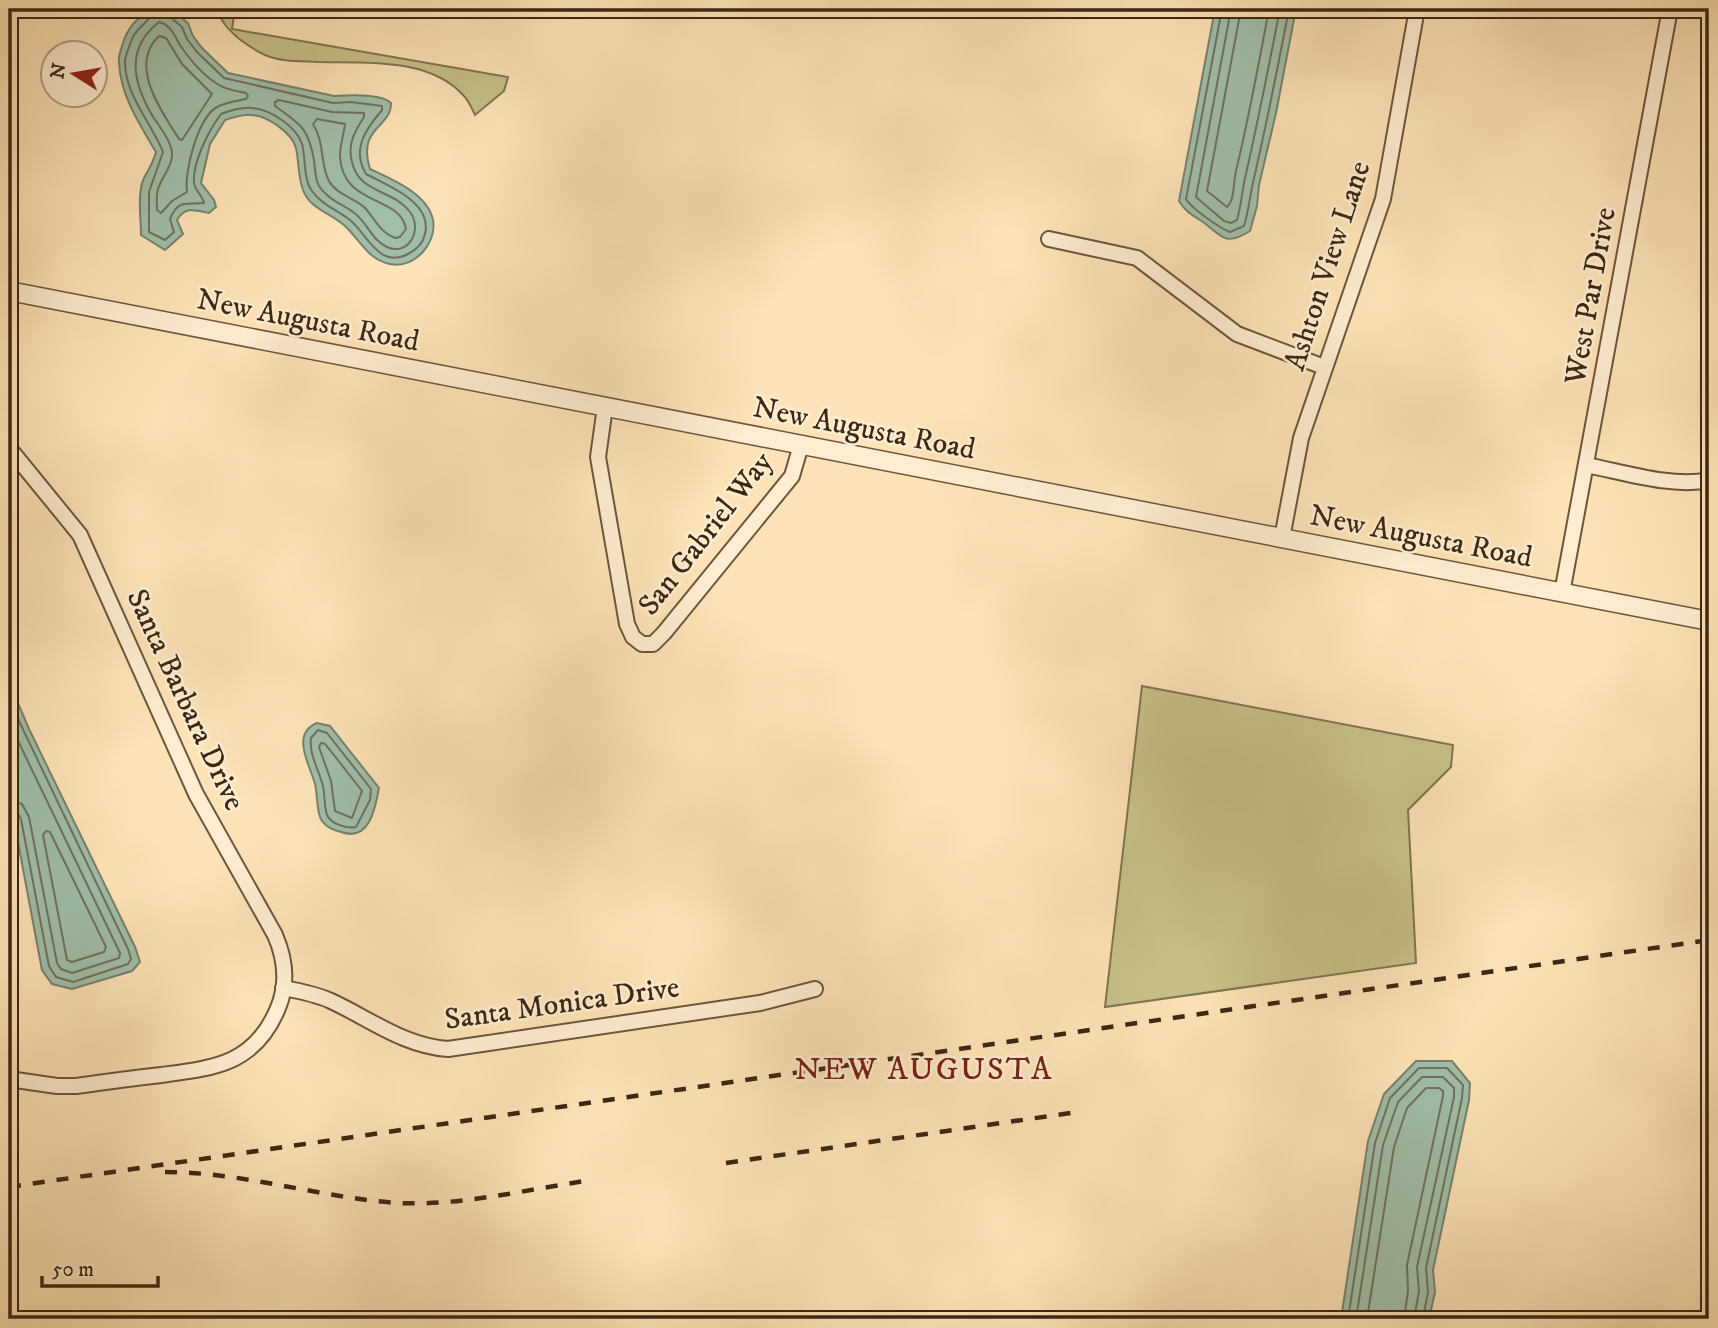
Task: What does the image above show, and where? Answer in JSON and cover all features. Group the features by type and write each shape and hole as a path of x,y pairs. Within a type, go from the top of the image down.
{"street":[{"name":"Ashton View Lane","path":"1282,538 1301,438 1383,199 1417,9"},
{"name":"West Par Drive","path":"1562,593 1670,9"},
{"path":"1049,239 1137,258 1237,334 1324,367"},
{"name":"New Augusta Road","path":"9,291 1709,621"},
{"name":"San Gabriel Way","path":"605,407 598,457 627,624 633,637 642,644 653,644 664,633 792,476 801,445"},
{"name":"Santa Barbara Drive","path":"9,448 80,535 196,794 275,934 282,953 283,988 273,1021 261,1038 244,1054 219,1066 76,1086 50,1086 9,1079"},
{"path":"1586,465 1672,481 1709,480"},
{"name":"Santa Monica Drive","path":"283,988 322,997 413,1043 448,1049 760,1003 815,989"}],"shaded area":[{"path":"217,9 235,9 232,29 508,77 504,91 475,115 466,98 450,83 415,68 376,63 291,61 265,55 234,35"},
{"path":"1142,686 1453,745 1451,767 1408,810 1416,963 1105,1007"}],"water":[{"path":"158,9 173,11 188,23 202,48 228,73 334,96 372,96 391,103 390,112 368,144 370,169 406,187 428,208 434,225 429,243 423,251 416,258 399,265 376,258 342,223 306,197 300,180 296,148 290,137 271,121 251,115 225,120 210,144 201,183 216,207 209,213 191,210 183,213 177,220 183,234 165,250 141,235 141,191 156,152 127,98 119,59 124,40 133,24 147,13"},
{"path":"1215,9 1296,9 1250,231 1228,239 1188,212 1179,201"},
{"path":"9,682 29,729 135,947 140,962 132,971 72,989 52,984 42,970 14,821 9,809"},
{"path":"317,723 330,726 379,788 373,814 358,832 351,834 333,829 320,818 315,784 303,742 309,728"},
{"path":"1416,1061 1452,1061 1470,1083 1469,1100 1433,1270 1435,1292 1429,1319 1341,1319 1368,1141 1384,1094"}],"railway":[{"path":"9,1187 1709,940"},
{"path":"726,1163 1077,1112"},
{"path":"165,1172 224,1176 399,1203 468,1200 585,1181"}],"district":[{"name":"NEW AUGUSTA","path":"924,1070"}]}
